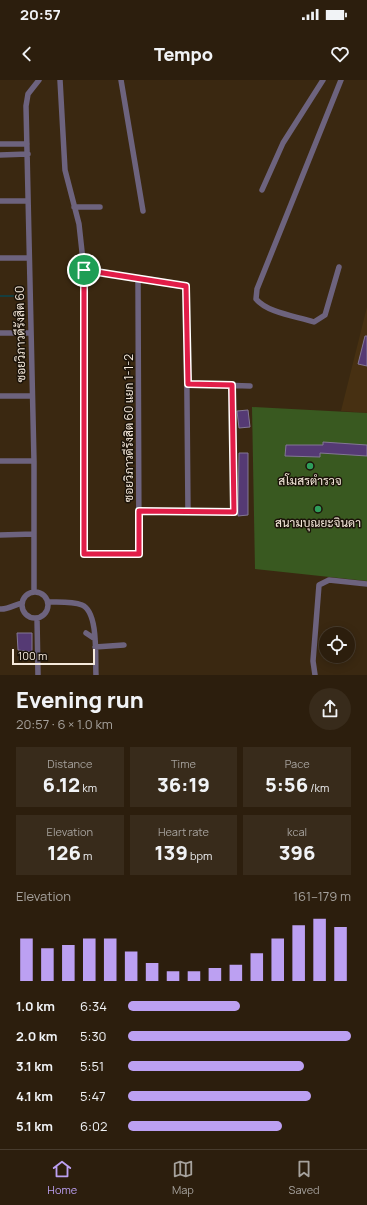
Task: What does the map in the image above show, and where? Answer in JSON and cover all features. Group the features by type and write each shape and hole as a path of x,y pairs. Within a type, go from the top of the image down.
{"street":[{"name":"ซอยวิภาวดีรังสิต 60","path":"34,592 34,461 26,106 28,94 38,80"},
{"path":"60,80 65,170 79,224 84,270 186,286 188,512"},
{"path":"121,80 143,211"},
{"path":"262,190 283,143 322,80"},
{"path":"339,267 324,315 319,320 314,322 268,308 261,305 256,299 257,289 340,80"},
{"path":"0,144 27,144"},
{"path":"0,155 28,154"},
{"path":"0,202 28,201"},
{"path":"74,207 100,207"},
{"path":"0,258 29,258"},
{"name":"ซอยวิภาวดีรังสิต 60 แยก 1-1-2","path":"84,270 84,554 139,554 138,278"},
{"path":"0,333 30,333"},
{"path":"188,384 250,386"},
{"path":"139,511 234,512 232,385"},
{"path":"0,396 32,396"},
{"path":"0,461 34,461"},
{"path":"0,535 34,534"},
{"path":"315,675 313,661 319,585 329,580 367,584"},
{"path":"1,611 22,603 26,595 34,592 41,593 48,602 47,611 41,617 37,618 26,614 22,603"},
{"path":"48,602 82,605 88,609 92,616 95,639 96,675"},
{"path":"37,618 38,675"},
{"path":"86,633 95,639"},
{"path":"95,647 124,645"}],"shaded area":[{"path":"367,307 367,413 341,411"}],"green space":[{"name":"สโมสรตำรวจ","path":"252,407 367,413 367,581 255,569"}],"building":[{"path":"365,336 367,336 367,366 358,364"},
{"path":"248,410 250,427 239,428 237,411"},
{"path":"323,442 367,445 367,456 320,453 320,457 285,456 286,445 323,445"},
{"path":"239,453 248,453 248,515 238,516"},
{"path":"17,633 32,633 32,652 18,650"}],"waterway":[{"path":"0,296 25,296"}],"place":[{"name":"สโมสรตำรวจ","path":"310,466"},
{"name":"สนามบุณยะจินดา","path":"318,509"}],"route":[{"path":"84,270 186,286 188,384 232,385 234,512 206,513 139,511 139,554 84,554 84,270"}]}
